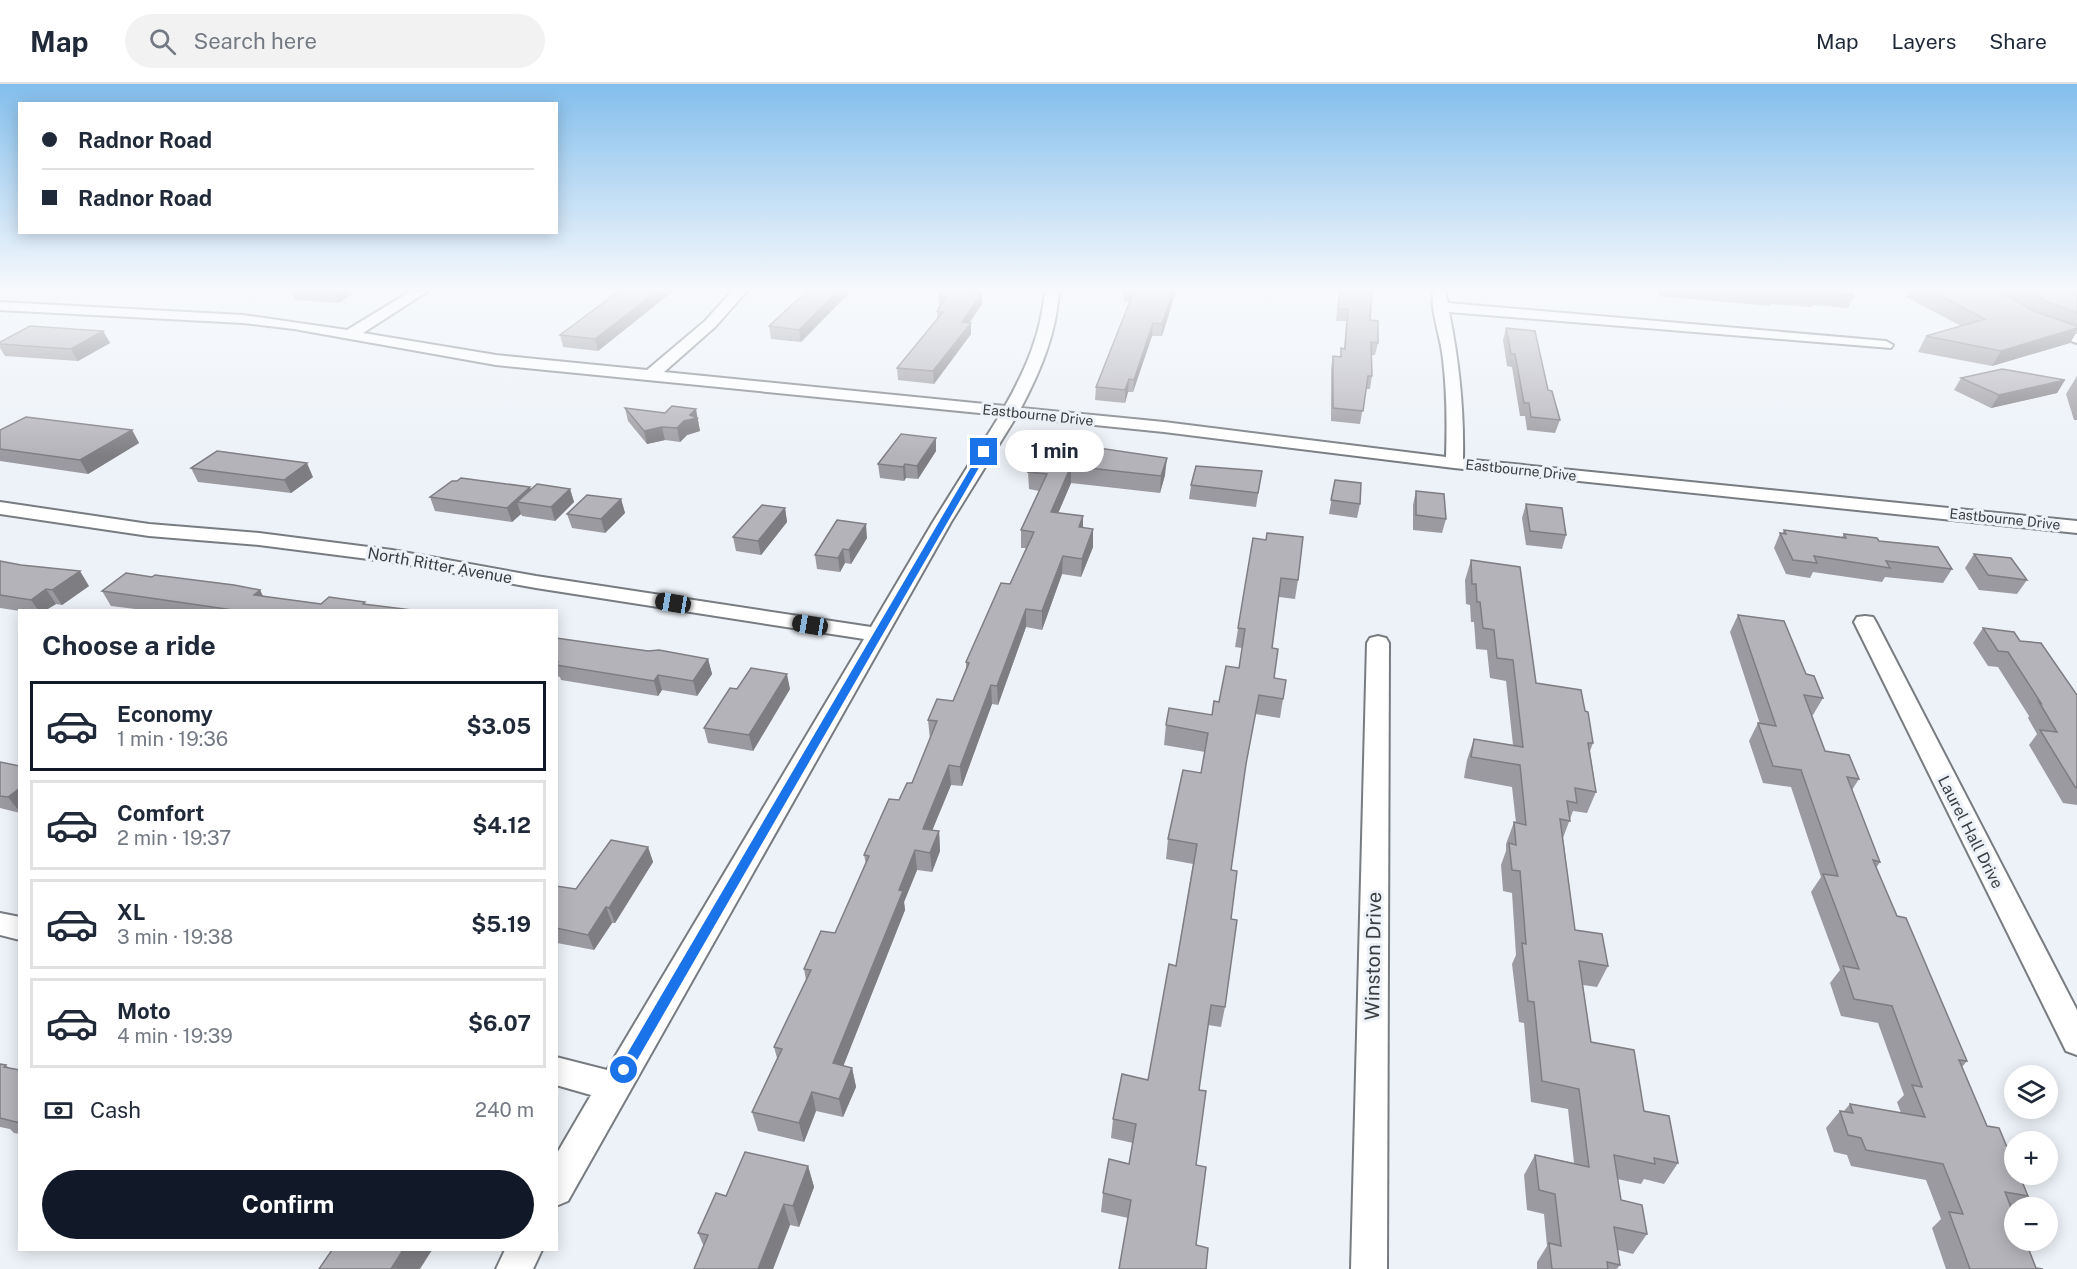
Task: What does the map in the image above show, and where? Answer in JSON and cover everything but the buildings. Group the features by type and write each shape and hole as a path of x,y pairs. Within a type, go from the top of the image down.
{"street":[{"name":"Eastbourne Drive","path":"415,346 483,358 1164,427 1454,463 2077,527"},
{"path":"650,376 684,346"},
{"path":"558,1186 948,512 1027,381 1042,346"},
{"path":"1449,346 1455,403 1454,463"},
{"name":"North Ritter Avenue","path":"0,508 149,530 259,539 381,554 536,582 878,635"},
{"name":"Laurel Hall Drive","path":"1865,622 2077,1041"},
{"name":"Winston Drive","path":"1369,1269 1378,643"},
{"path":"0,924 18,928"},
{"path":"558,1072 615,1087"},
{"path":"514,1269 523,1251"}],"route":[{"path":"624,1070 984,452"}]}
